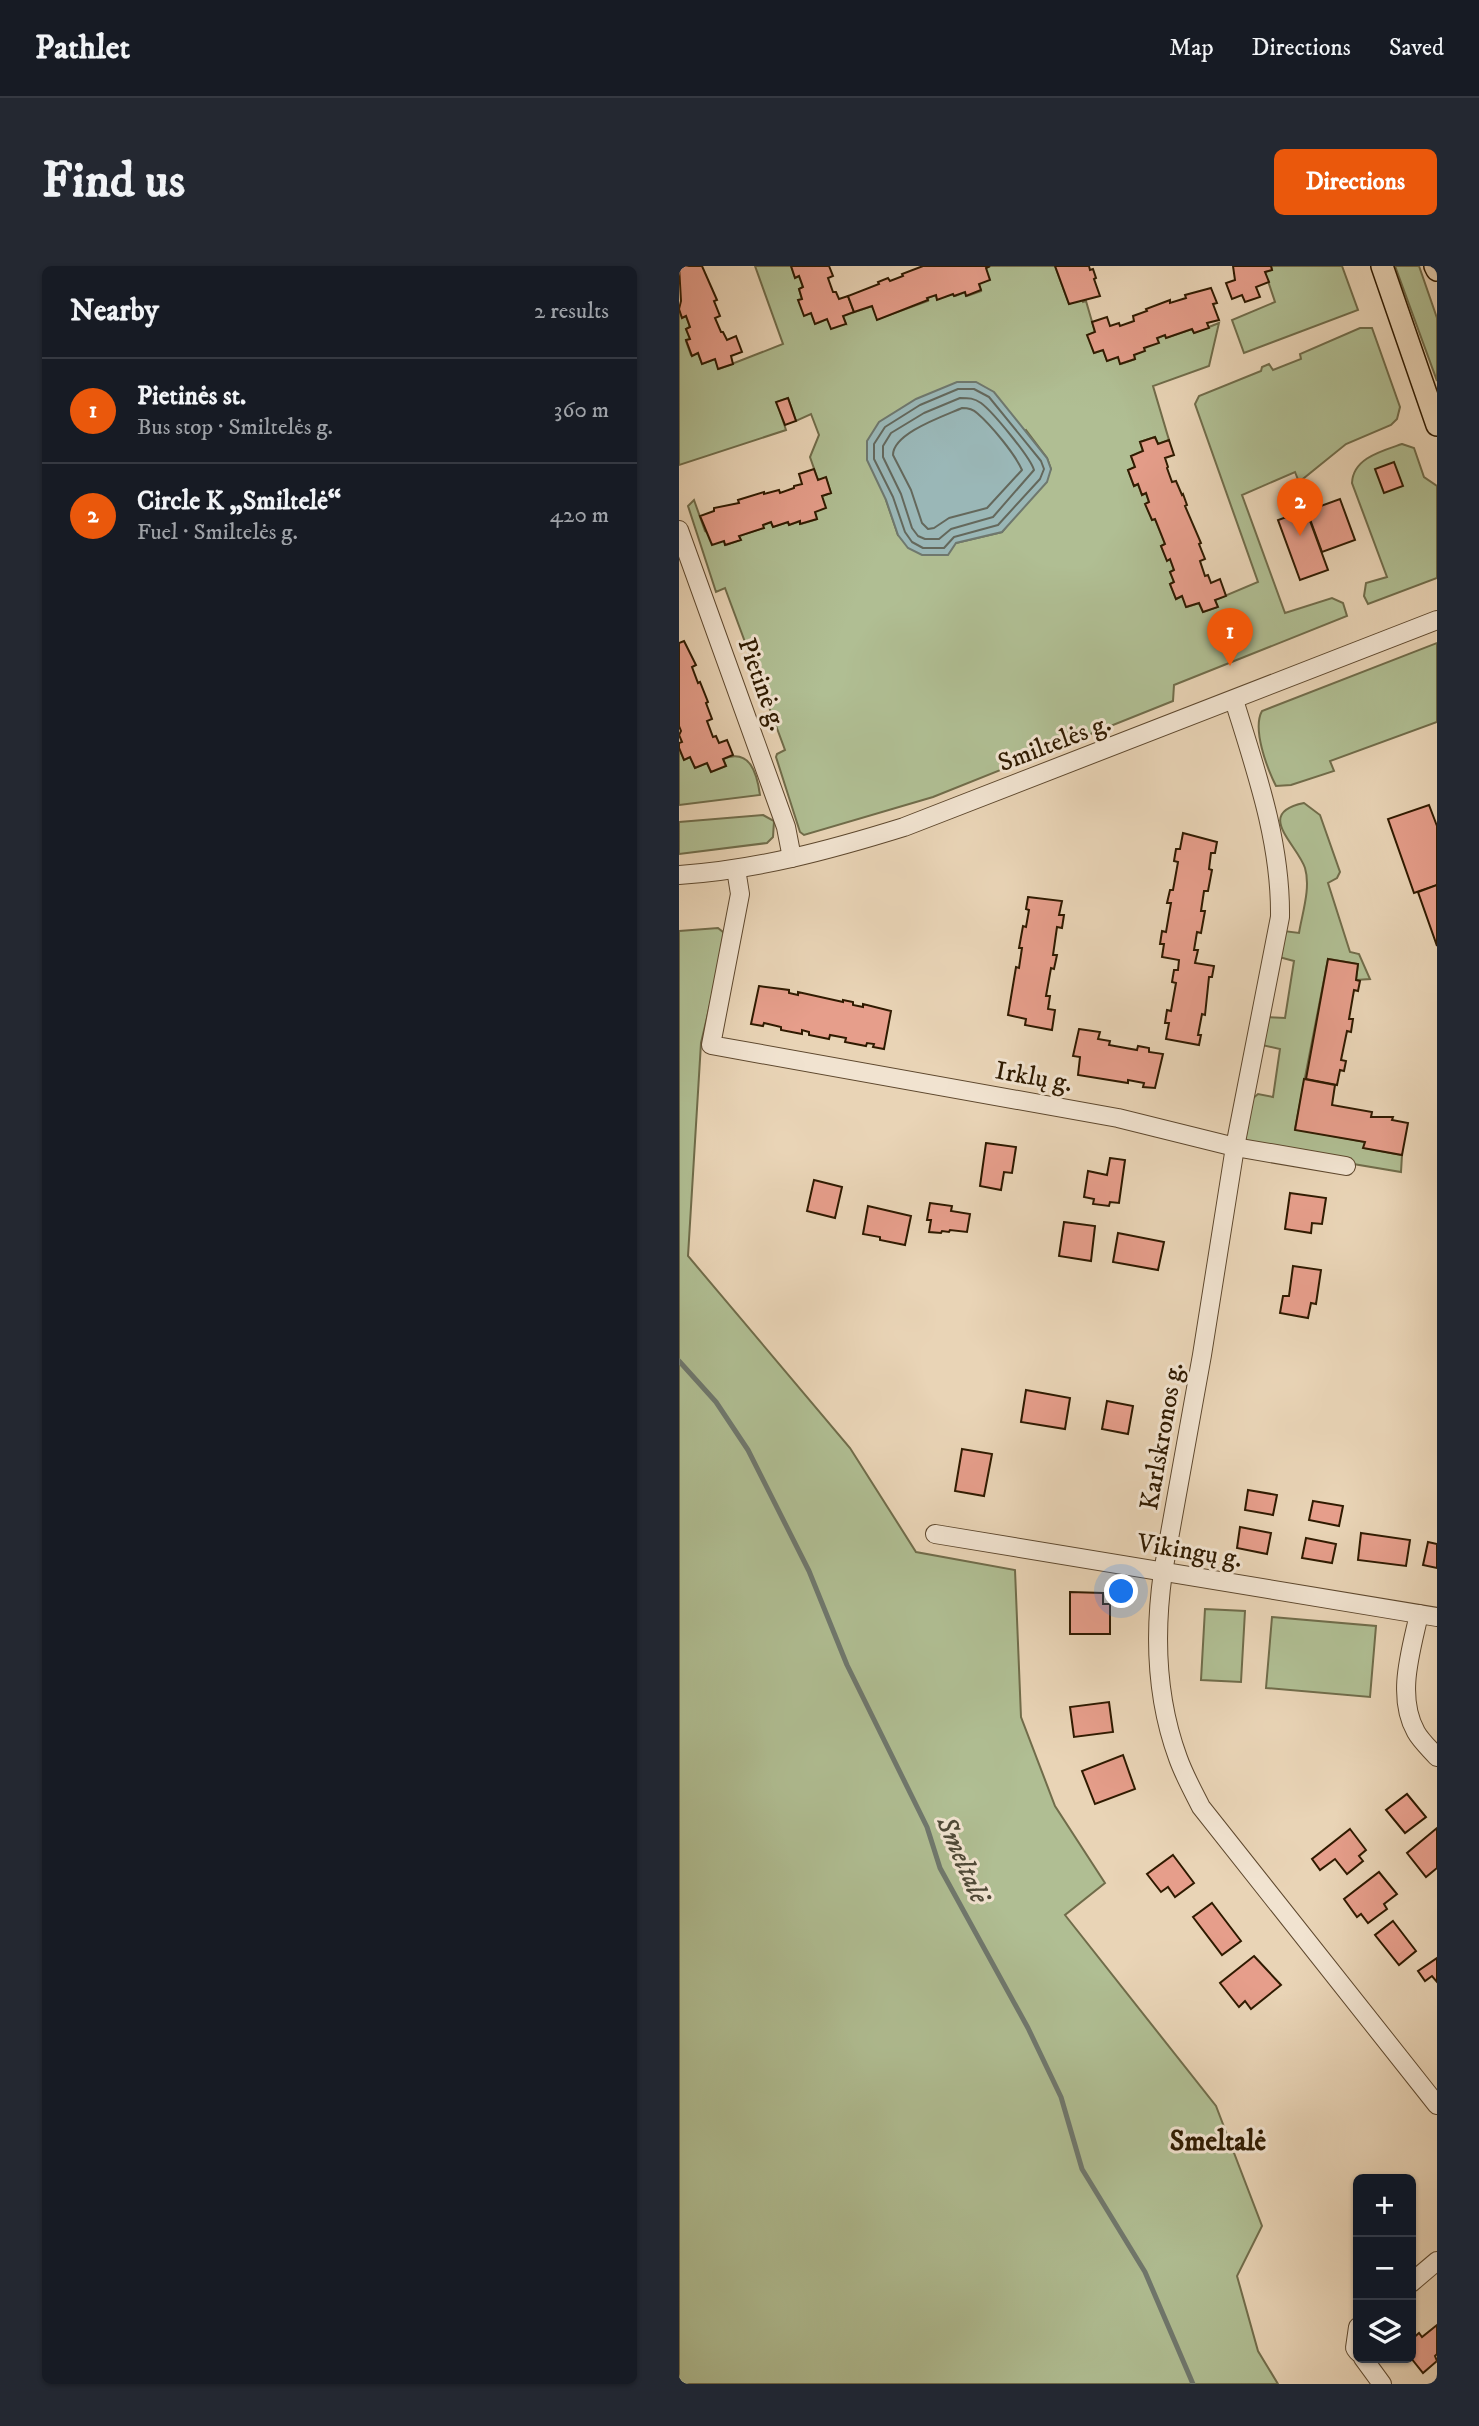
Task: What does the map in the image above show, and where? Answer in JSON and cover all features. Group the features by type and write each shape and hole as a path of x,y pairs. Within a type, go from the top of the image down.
{"main road":[{"path":"1382,266 1437,425"}],"street":[{"name":"Pietinė g.","path":"679,530 786,827 792,858"},
{"name":"Smiltelės g.","path":"679,875 736,869 792,858 904,827 1437,620"},
{"name":"Karlskronos g.","path":"1234,700 1272,830 1280,888 1280,917 1235,1147 1202,1355 1163,1573 1157,1644 1166,1717 1178,1759 1201,1807 1437,2105"},
{"name":"Irklų g.","path":"736,869 740,894 712,1045 1118,1118 1235,1147 1346,1166"},
{"name":"Vikingų g.","path":"935,1534 1437,1617"},
{"path":"1419,1614 1406,1679 1407,1706 1416,1732 1437,1757"},
{"path":"1416,2279 1437,2261"},
{"path":"1367,2363 1382,2384"}],"green space":[{"path":"755,266 791,266 803,287 799,289 802,299 799,301 805,315 811,313 815,324 827,319 846,324 843,316 872,306 878,319 928,301 927,298 936,295 937,299 965,292 967,296 981,291 979,284 986,268 990,266 1055,266 1069,304 1082,299 1083,302 1086,301 1095,332 1088,335 1094,353 1103,350 1107,361 1118,357 1121,364 1135,359 1134,355 1157,338 1165,335 1166,338 1192,329 1194,333 1219,323 1209,366 1153,386 1169,440 1158,444 1155,437 1140,442 1143,451 1131,456 1135,467 1128,470 1134,486 1138,484 1142,495 1146,493 1149,502 1146,504 1165,544 1161,546 1174,570 1170,572 1174,582 1170,584 1176,599 1182,596 1187,607 1199,603 1203,612 1217,607 1215,600 1258,582 1195,404 1199,396 1261,371 1262,367 1269,364 1273,370 1301,359 1300,354 1360,328 1372,328 1400,407 1397,419 1391,425 1346,444 1299,482 1295,472 1242,495 1285,613 1332,598 1343,603 1347,616 1174,685 1173,701 933,797 804,835 800,832 776,757 785,750 725,588 716,592 688,506 694,500 705,531 724,541 726,545 771,522 773,527 788,522 789,525 800,521 801,524 817,519 815,512 822,496 831,493 826,478 818,480 810,457 819,435 811,414 796,421 788,398 777,402 786,430 679,465 679,309 682,317 686,316 690,327 686,329 690,339 686,341 691,355 698,353 702,364 715,359 719,369 783,344","holes":["1026,430 1047,458 1051,469 1002,532 956,543 898,535 886,500"]},
{"path":"1271,266 1342,266 1358,310 1244,353 1232,320 1275,302 1265,272 1272,270"},
{"path":"1395,266 1419,266 1437,318 1437,381"},
{"path":"1402,444 1414,448 1424,477 1437,486 1437,578 1368,604 1364,596 1366,583 1387,577 1352,483 1357,467 1363,462"},
{"path":"1437,643 1437,722 1330,761 1334,771 1291,785 1276,786 1260,738 1259,719 1262,711"},
{"path":"679,748 684,760 690,757 695,768 707,763 711,772 726,766 723,759 732,756 746,760 754,771 760,795 679,805"},
{"path":"1304,803 1320,815 1340,872 1337,878 1328,883 1350,952 1359,954 1370,979 1356,980 1358,964 1328,959 1295,1129 1365,1142 1364,1148 1402,1155 1401,1172 1252,1147 1245,1141 1252,1099 1258,1094 1273,1097 1280,1049 1262,1045 1267,1017 1285,1018 1294,961 1279,957 1284,931 1299,933 1307,892 1305,868 1280,822 1282,814 1289,808"},
{"path":"763,815 774,821 773,837 767,843 679,854 679,822"},
{"path":"718,928 726,937 701,1043 688,1256 850,1448 916,1552 1015,1570 1021,1717 1055,1806 1105,1883 1065,1915 1216,2106 1262,2226 1237,2276 1258,2351 1278,2384 679,2384 679,931"},
{"path":"1205,1609 1245,1611 1241,1682 1201,1680"},
{"path":"1272,1617 1376,1626 1370,1697 1266,1688"}],"water":[{"path":"957,382 976,382 994,392 1047,458 1051,469 1047,482 1002,532 956,543 948,555 922,555 908,548 898,535 886,500 867,460 867,441 879,422 916,399"}],"building":[{"path":"679,266 702,266 717,300 714,301 720,316 715,318 721,332 727,340 736,336 742,352 731,356 733,364 718,369 715,359 702,364 698,353 692,356 686,340 690,339 686,329 690,327 686,316 682,318 679,309"},
{"path":"791,266 829,266 833,276 828,278 833,292 836,292 839,299 848,296 854,312 843,316 846,324 831,329 827,319 815,324 811,313 804,316 798,300 802,299 799,289 803,287 799,276 795,278"},
{"path":"923,266 990,266 986,268 990,280 979,284 981,290 966,296 965,292 937,300 936,295 877,320 872,306 854,312 848,296"},
{"path":"1055,266 1089,266 1090,270 1093,269 1100,296 1069,304"},
{"path":"1233,266 1271,266 1272,270 1265,272 1269,282 1256,287 1260,297 1245,302 1242,295 1232,299 1226,283 1235,280"},
{"path":"1211,288 1217,303 1213,304 1219,320 1207,323 1209,328 1194,333 1192,329 1166,338 1165,335 1157,338 1159,343 1144,348 1145,351 1134,355 1135,359 1120,364 1118,357 1107,361 1103,350 1094,353 1087,335 1095,332 1092,322 1107,317 1110,326 1119,323 1120,326 1134,321 1133,316 1147,311 1146,309"},
{"path":"788,398 796,421 785,425 776,402"},
{"path":"1155,437 1158,444 1169,440 1174,455 1165,458 1167,468 1172,482 1176,481 1183,494 1187,505 1185,506 1201,543 1199,544 1205,559 1200,561 1205,576 1208,575 1211,583 1220,579 1226,596 1215,600 1218,607 1203,612 1199,603 1186,607 1182,596 1176,599 1170,584 1174,582 1170,572 1174,570 1161,546 1165,544 1155,519 1152,520 1145,504 1149,502 1146,493 1142,495 1138,484 1134,486 1128,470 1135,467 1131,456 1143,451 1140,442"},
{"path":"1394,462 1403,486 1384,493 1375,469"},
{"path":"814,469 818,480 826,477 831,493 822,496 826,508 815,512 817,519 800,524 800,521 789,525 788,522 773,527 771,522 763,525 764,528 739,536 741,540 725,545 724,541 712,545 700,516 714,511 714,508 739,503 738,500 764,492 779,490 780,493 794,488 802,484 799,474"},
{"path":"1340,499 1355,540 1322,552 1307,511"},
{"path":"1306,510 1328,570 1300,580 1278,520"},
{"path":"684,641 696,665 692,667 708,702 706,703 712,719 707,721 713,737 716,736 719,743 727,740 733,755 723,759 726,766 711,772 707,763 695,768 690,757 684,760 679,748 679,743 682,742 679,735 679,643"},
{"path":"1429,805 1437,826 1437,885 1414,893 1388,819"},
{"path":"1183,833 1217,842 1215,853 1211,853 1209,869 1212,870 1208,891 1204,891 1201,911 1205,911 1201,933 1197,932 1194,950 1198,950 1195,963 1214,966 1212,977 1209,977 1205,1015 1202,1014 1198,1035 1201,1035 1199,1045 1166,1039 1169,1023 1165,1023 1167,1010 1171,1011 1176,983 1172,982 1179,960 1162,957 1164,944 1160,944 1162,931 1166,932 1171,903 1167,903 1170,890 1173,890 1178,862 1174,861 1176,849 1180,849"},
{"path":"1437,885 1437,946 1418,892"},
{"path":"1028,897 1062,901 1059,915 1064,915 1062,928 1057,927 1053,955 1057,955 1054,969 1051,968 1046,996 1050,996 1048,1009 1055,1010 1052,1030 1025,1025 1026,1019 1008,1015 1016,967 1019,968 1023,926 1026,927 1029,910 1026,909"},
{"path":"1328,959 1358,964 1356,980 1360,981 1358,991 1354,990 1349,1019 1353,1019 1351,1032 1347,1031 1341,1060 1346,1061 1344,1071 1340,1070 1337,1085 1306,1079"},
{"path":"759,986 891,1011 884,1049 873,1047 874,1044 867,1043 866,1046 845,1042 846,1038 830,1035 829,1039 809,1035 809,1032 802,1030 802,1034 764,1023 763,1026 751,1024"},
{"path":"1079,1029 1100,1032 1098,1039 1110,1041 1109,1045 1137,1050 1138,1046 1149,1048 1149,1052 1163,1054 1155,1088 1143,1087 1144,1083 1128,1080 1128,1083 1078,1075 1080,1057 1073,1056"},
{"path":"1304,1079 1335,1085 1332,1105 1372,1112 1371,1117 1393,1117 1392,1120 1408,1123 1402,1155 1363,1148 1365,1142 1295,1130"},
{"path":"986,1143 1016,1147 1012,1173 1004,1172 1001,1190 980,1186"},
{"path":"1110,1158 1125,1160 1119,1203 1110,1202 1109,1206 1093,1204 1094,1199 1084,1197 1088,1171 1107,1175"},
{"path":"814,1180 842,1187 835,1218 807,1211"},
{"path":"1290,1193 1326,1198 1322,1224 1312,1223 1311,1233 1285,1229"},
{"path":"930,1203 952,1206 951,1211 970,1214 967,1232 929,1232 931,1220 927,1220"},
{"path":"868,1206 911,1216 905,1245 863,1234"},
{"path":"1064,1222 1095,1226 1091,1261 1059,1256"},
{"path":"1118,1233 1164,1242 1158,1270 1113,1262"},
{"path":"1293,1266 1321,1270 1316,1304 1311,1303 1308,1318 1280,1313 1283,1296 1289,1296"},
{"path":"1026,1390 1070,1398 1065,1429 1021,1422"},
{"path":"1107,1401 1133,1406 1128,1434 1102,1429"},
{"path":"962,1449 992,1454 984,1496 955,1491"},
{"path":"1248,1490 1277,1495 1273,1515 1245,1510"},
{"path":"1313,1501 1343,1506 1339,1526 1309,1520"},
{"path":"1240,1527 1271,1533 1267,1554 1237,1548"},
{"path":"1361,1533 1410,1540 1406,1566 1358,1560"},
{"path":"1306,1538 1336,1544 1332,1563 1302,1558"},
{"path":"1428,1542 1437,1544 1437,1568 1423,1565"},
{"path":"1070,1592 1103,1593 1103,1604 1110,1604 1110,1634 1070,1634"},
{"path":"1109,1702 1113,1732 1074,1737 1070,1707"},
{"path":"1123,1755 1135,1789 1095,1804 1082,1771"},
{"path":"1407,1794 1426,1817 1405,1833 1386,1810"},
{"path":"1437,1828 1437,1868 1426,1877 1407,1853"},
{"path":"1350,1829 1366,1850 1359,1856 1363,1861 1347,1874 1335,1859 1320,1870 1312,1859"},
{"path":"1173,1855 1194,1883 1175,1897 1168,1887 1161,1892 1147,1874"},
{"path":"1379,1872 1397,1894 1384,1904 1387,1909 1368,1923 1361,1914 1357,1917 1344,1899"},
{"path":"1212,1903 1241,1941 1222,1955 1193,1917"},
{"path":"1393,1921 1416,1951 1399,1965 1375,1935"},
{"path":"1254,1956 1281,1985 1251,2009 1245,2001 1239,2007 1220,1983"},
{"path":"1437,1958 1437,1982 1432,1976 1425,1981 1418,1971"},
{"path":"1437,2325 1437,2361 1423,2373 1415,2363 1416,2336 1419,2333 1422,2337"}],"waterway":[{"name":"Smeltalė","path":"679,1361 716,1402 748,1450 809,1571 847,1665 927,1827 940,1868 1028,2028 1061,2097 1082,2169 1145,2272 1193,2384"}],"place":[{"name":"Circle K „Smiltelė“","path":"1300,536"},
{"name":"Pietinės st.","path":"1230,666"}],"district":[{"name":"Smeltalė","path":"1218,2140"}]}
